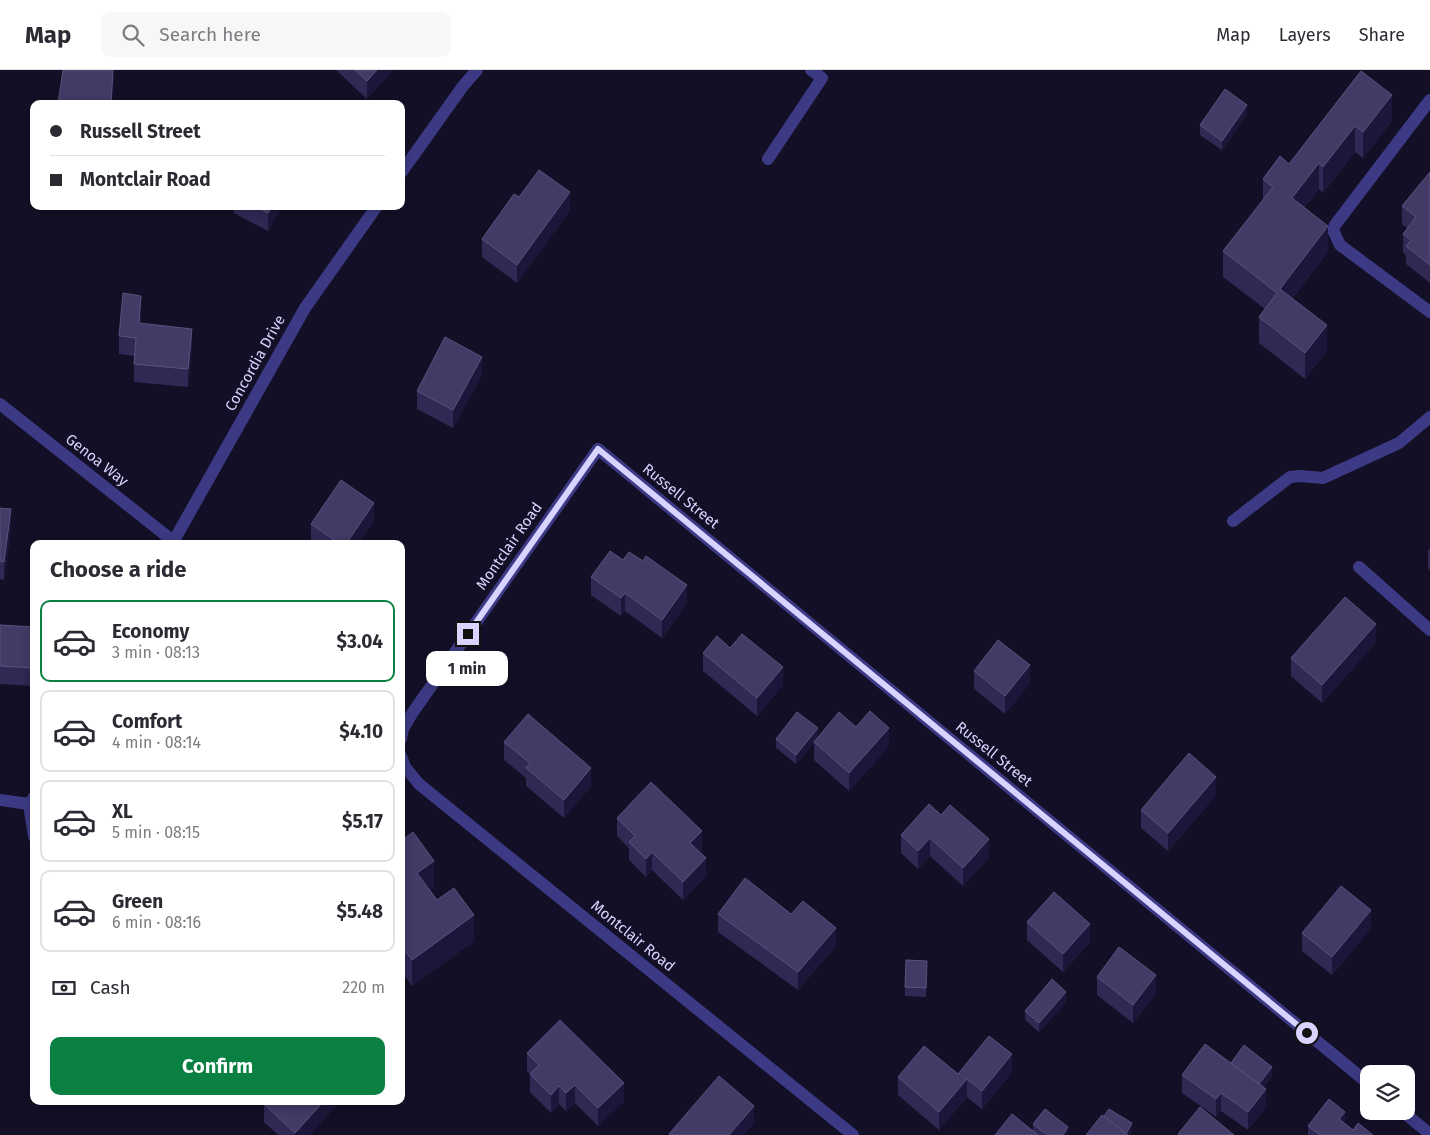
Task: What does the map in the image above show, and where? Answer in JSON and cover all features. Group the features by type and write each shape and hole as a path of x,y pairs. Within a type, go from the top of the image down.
{"street":[{"path":"405,167 463,86 477,70"},
{"path":"768,159 822,78 811,70"},
{"path":"1430,100 1333,230 1340,245 1430,312"},
{"name":"Concordia Drive","path":"175,540 305,308 375,210"},
{"name":"Genoa Way","path":"0,404 169,540"},
{"path":"1233,521 1290,477 1323,478 1399,443 1430,417"},
{"name":"Montclair Road","path":"405,726 598,449"},
{"name":"Russell Street","path":"598,449 1360,1077"},
{"path":"1359,567 1430,630"},
{"name":"Montclair Road","path":"405,767 419,784 853,1135"},
{"path":"0,800 30,800"},
{"path":"1413,1120 1430,1134"}],"building":[{"path":"63,70 113,70 111,100 59,100"},
{"path":"355,70 377,70 367,81"},
{"path":"1361,71 1392,95 1363,132 1355,126 1323,167 1319,163 1292,198 1328,226 1280,289 1327,325 1305,353 1259,317 1277,293 1223,251 1273,187 1263,179 1280,156 1289,164"},
{"path":"1225,89 1247,105 1222,141 1200,125"},
{"path":"539,170 570,192 517,265 482,239 514,194 519,197"},
{"path":"1430,172 1430,265 1406,246 1411,240 1403,234 1416,217 1402,206"},
{"path":"123,293 141,296 139,323 192,329 188,369 134,364 136,338 119,336"},
{"path":"445,337 482,357 453,410 417,391"},
{"path":"341,480 374,503 349,540 334,540 311,524"},
{"path":"0,508 11,509 4,562 0,561"},
{"path":"610,551 623,560 629,552 643,561 646,556 687,585 662,620 625,593 621,598 591,577"},
{"path":"1345,597 1376,624 1322,685 1291,658"},
{"path":"0,625 30,627 30,668 0,666"},
{"path":"742,634 783,667 757,698 703,653 717,636 730,648"},
{"path":"998,640 1030,665 1005,696 974,671"},
{"path":"870,711 889,728 849,773 814,742 839,712 856,727"},
{"path":"797,712 818,728 796,755 776,739"},
{"path":"528,714 591,768 564,800 526,768 530,763 504,742"},
{"path":"1189,753 1216,777 1168,833 1141,810"},
{"path":"651,782 702,831 690,843 706,858 683,882 652,852 646,859 629,842 635,836 617,818"},
{"path":"929,804 941,815 950,805 989,839 963,868 930,838 918,851 901,835"},
{"path":"413,832 434,861 417,873 437,900 454,888 474,915 412,960 405,950 405,838"},
{"path":"745,878 791,914 803,901 836,928 798,972 718,914"},
{"path":"1341,886 1371,910 1332,957 1302,933"},
{"path":"1054,892 1090,924 1063,954 1027,922"},
{"path":"1119,947 1156,975 1133,1005 1097,977"},
{"path":"906,960 927,961 926,988 905,987"},
{"path":"1052,979 1066,992 1039,1023 1025,1011"},
{"path":"560,1020 624,1083 598,1108 575,1085 566,1093 559,1086 551,1095 530,1074 539,1065 527,1053"},
{"path":"989,1036 1012,1054 982,1091 967,1079 939,1112 898,1077 924,1046 958,1074"},
{"path":"1205,1044 1266,1089 1248,1112 1221,1093 1216,1099 1182,1075"},
{"path":"1244,1045 1272,1067 1259,1084 1231,1063"},
{"path":"719,1076 754,1106 729,1135 669,1134"},
{"path":"1329,1099 1345,1112 1339,1119 1353,1130 1358,1123 1373,1135 1320,1135 1308,1126"},
{"path":"265,1105 320,1105 295,1133"},
{"path":"1200,1107 1234,1135 1179,1135"},
{"path":"1045,1109 1068,1127 1063,1135 1047,1135 1033,1124"},
{"path":"1109,1109 1132,1123 1126,1134 1104,1116"},
{"path":"1012,1114 1038,1135 995,1135"},
{"path":"1102,1115 1128,1135 1086,1135"}],"route":[{"path":"468,634 598,449 1307,1033"}]}
